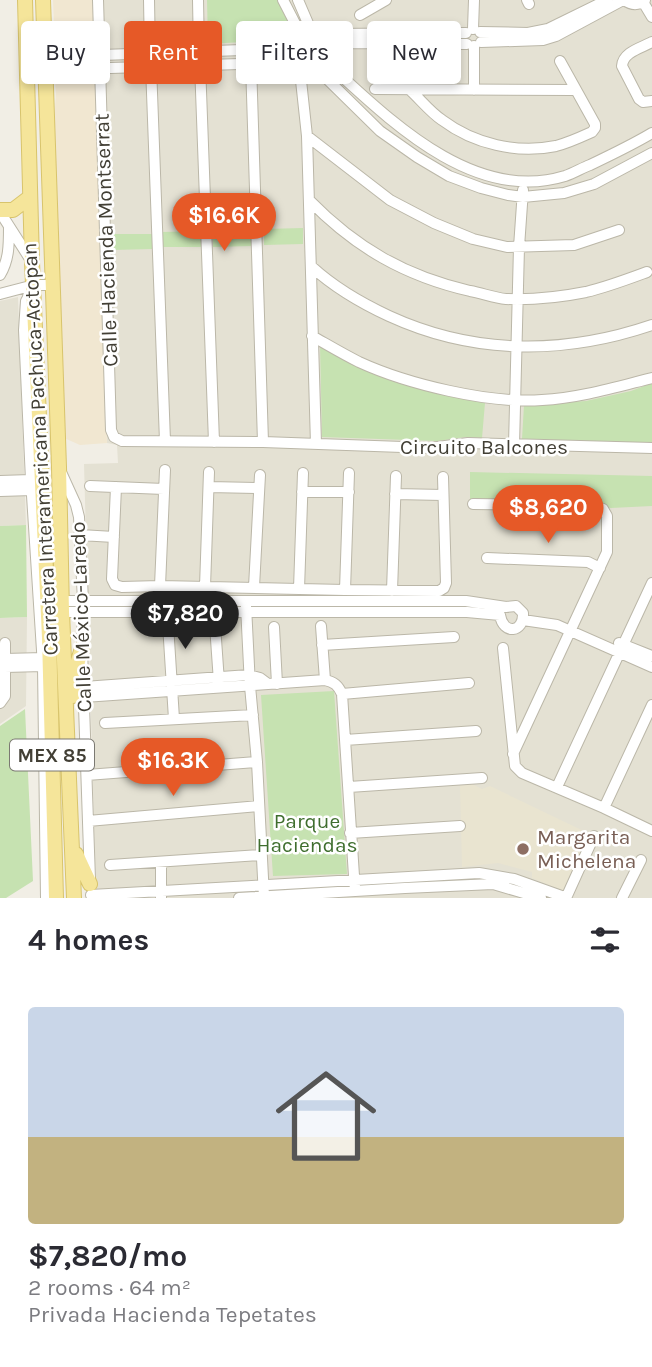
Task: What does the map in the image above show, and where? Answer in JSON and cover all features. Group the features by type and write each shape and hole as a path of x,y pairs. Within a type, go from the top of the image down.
{"main road":[{"name":"Carretera Interamericana Pachuca-Actopan","path":"25,0 32,261 46,575 50,607 56,898"},
{"name":"Carretera Interamericana Pachuca-Actopan","path":"43,0 44,21"},
{"name":"Carretera Interamericana Pachuca-Actopan","path":"47,84 62,576 50,607"},
{"path":"0,211 13,210 30,197"},
{"path":"32,261 43,261 52,253"},
{"path":"35,308 44,303 53,308"},
{"path":"46,575 55,580 62,576"},
{"name":"Carretera Interamericana Pachuca-Actopan","path":"51,640 68,735 74,898"},
{"path":"68,735 76,671 82,648"},
{"path":"45,792 54,825"},
{"path":"73,845 91,892"}],"street":[{"name":"Calle Hacienda Montserrat","path":"99,0 99,21"},
{"path":"149,0 149,21"},
{"path":"196,21 198,0"},
{"path":"283,0 298,21"},
{"path":"298,0 303,21"},
{"path":"360,15 386,0"},
{"path":"474,0 474,90"},
{"path":"474,38 548,29 607,0"},
{"path":"353,38 543,40 623,0 629,4 644,1 652,17"},
{"path":"652,42 625,56 622,61 639,99 643,102 652,101"},
{"path":"410,90 441,120 467,135 496,146 523,149 558,146 592,132 595,128 560,61"},
{"name":"Calle Hacienda Montserrat","path":"101,84 111,430 114,438"},
{"path":"151,84 165,441"},
{"path":"195,84 214,442"},
{"path":"252,84 263,442"},
{"path":"301,84 307,136 316,444"},
{"path":"301,88 304,84"},
{"path":"330,84 380,131 416,157 449,176 481,188 523,197 564,193 594,184 652,153"},
{"path":"351,84 400,127 438,154 463,167 502,178 544,180 566,176 652,133"},
{"path":"374,89 575,90"},
{"path":"307,136 390,200 434,223 473,239 507,247 574,245 620,230"},
{"path":"514,445 523,180"},
{"path":"309,200 327,219 386,261 420,277 505,299 586,292 648,272"},
{"path":"0,211 32,261"},
{"path":"0,275 9,250 9,226"},
{"path":"312,267 341,291 403,322 443,336 487,345 562,346 598,340 652,325"},
{"path":"0,294 34,285 52,285"},
{"name":"Calle México-Laredo","path":"34,285 26,301 24,330 32,485 50,607 51,640 43,662 46,898"},
{"path":"312,336 360,362 396,376 433,387 490,397 541,400 605,390 652,378"},
{"name":"Circuito Balcones","path":"114,438 121,441 263,442 430,448 468,443 652,448"},
{"name":"Calle México-Laredo","path":"59,467 79,517 91,892"},
{"path":"160,586 165,470"},
{"path":"205,587 209,472"},
{"path":"299,589 303,473"},
{"path":"345,590 349,473"},
{"path":"260,475 246,607 263,891"},
{"path":"393,591 396,476"},
{"path":"116,487 112,579 115,585 439,590 444,588 446,583 443,477"},
{"path":"2,486 32,485"},
{"path":"90,486 164,489"},
{"path":"209,487 258,488"},
{"path":"303,492 349,492"},
{"path":"395,494 443,495"},
{"path":"472,504 595,506 603,509 607,516 607,552 513,754"},
{"path":"80,535 114,537"},
{"path":"487,558 588,562 600,568"},
{"path":"557,787 652,583"},
{"path":"50,607 246,607 466,601 503,611 512,605 519,608 524,618"},
{"path":"503,611 502,623 512,629 519,627 524,618"},
{"path":"524,618 562,619 621,648 652,667"},
{"path":"168,624 174,719"},
{"path":"215,625 219,683"},
{"path":"321,626 325,680"},
{"path":"272,684 274,627"},
{"path":"323,645 454,637"},
{"path":"0,703 5,696 2,643 18,643"},
{"path":"503,648 515,766 522,772 652,831"},
{"path":"621,648 652,656"},
{"path":"5,663 43,662"},
{"path":"84,692 250,681 260,678 272,684 325,680 333,682 340,690 355,886"},
{"path":"340,690 469,683"},
{"path":"604,807 652,705"},
{"path":"105,723 253,715"},
{"path":"345,740 477,731"},
{"path":"87,775 257,762"},
{"path":"349,787 482,778"},
{"path":"88,821 259,806"},
{"path":"351,833 460,826"},
{"path":"91,892 161,895 355,886 405,888 490,874 514,879 566,898 594,836"},
{"path":"110,866 261,855"},
{"path":"622,898 640,860"},
{"path":"160,862 161,895"},
{"path":"472,879 472,898"},
{"path":"472,879 541,898"},
{"path":"239,898 248,898 263,891 335,895 355,886"}],"shaded area":[{"path":"53,0 96,0 96,21 54,21"},
{"path":"96,0 652,0 652,898 96,898 84,464 118,463 117,445 107,443 98,84 110,84 110,21 97,21"},
{"path":"55,84 97,84 107,443 80,445 62,437 53,137"},
{"path":"18,297 26,525 0,526 0,301"},
{"path":"27,617 26,706 0,724 0,618"},
{"name":"Margarita Michelena","path":"472,784 482,789 490,786 592,835 564,891 532,878 532,872 498,863 462,867 460,785"}],"green space":[{"path":"207,0 278,0 288,21 236,21 236,42 222,43 222,21 207,21"},
{"path":"303,228 303,244 264,245 264,229"},
{"path":"201,231 202,247 162,247 162,232"},
{"path":"252,231 253,246 213,247 213,232"},
{"path":"112,234 152,234 152,249 113,250"},
{"path":"320,345 419,389 485,403 482,438 437,441 322,437"},
{"path":"652,383 652,443 522,439 524,405 586,401 631,391"},
{"path":"470,472 652,476 652,506 611,508 470,500"},
{"path":"26,525 27,617 0,618 0,526"},
{"name":"Parque Haciendas","path":"334,691 347,874 273,876 261,695"},
{"path":"25,709 33,881 6,898 0,898 0,726"}],"place":[{"name":"Margarita Michelena","path":"523,849"}]}
